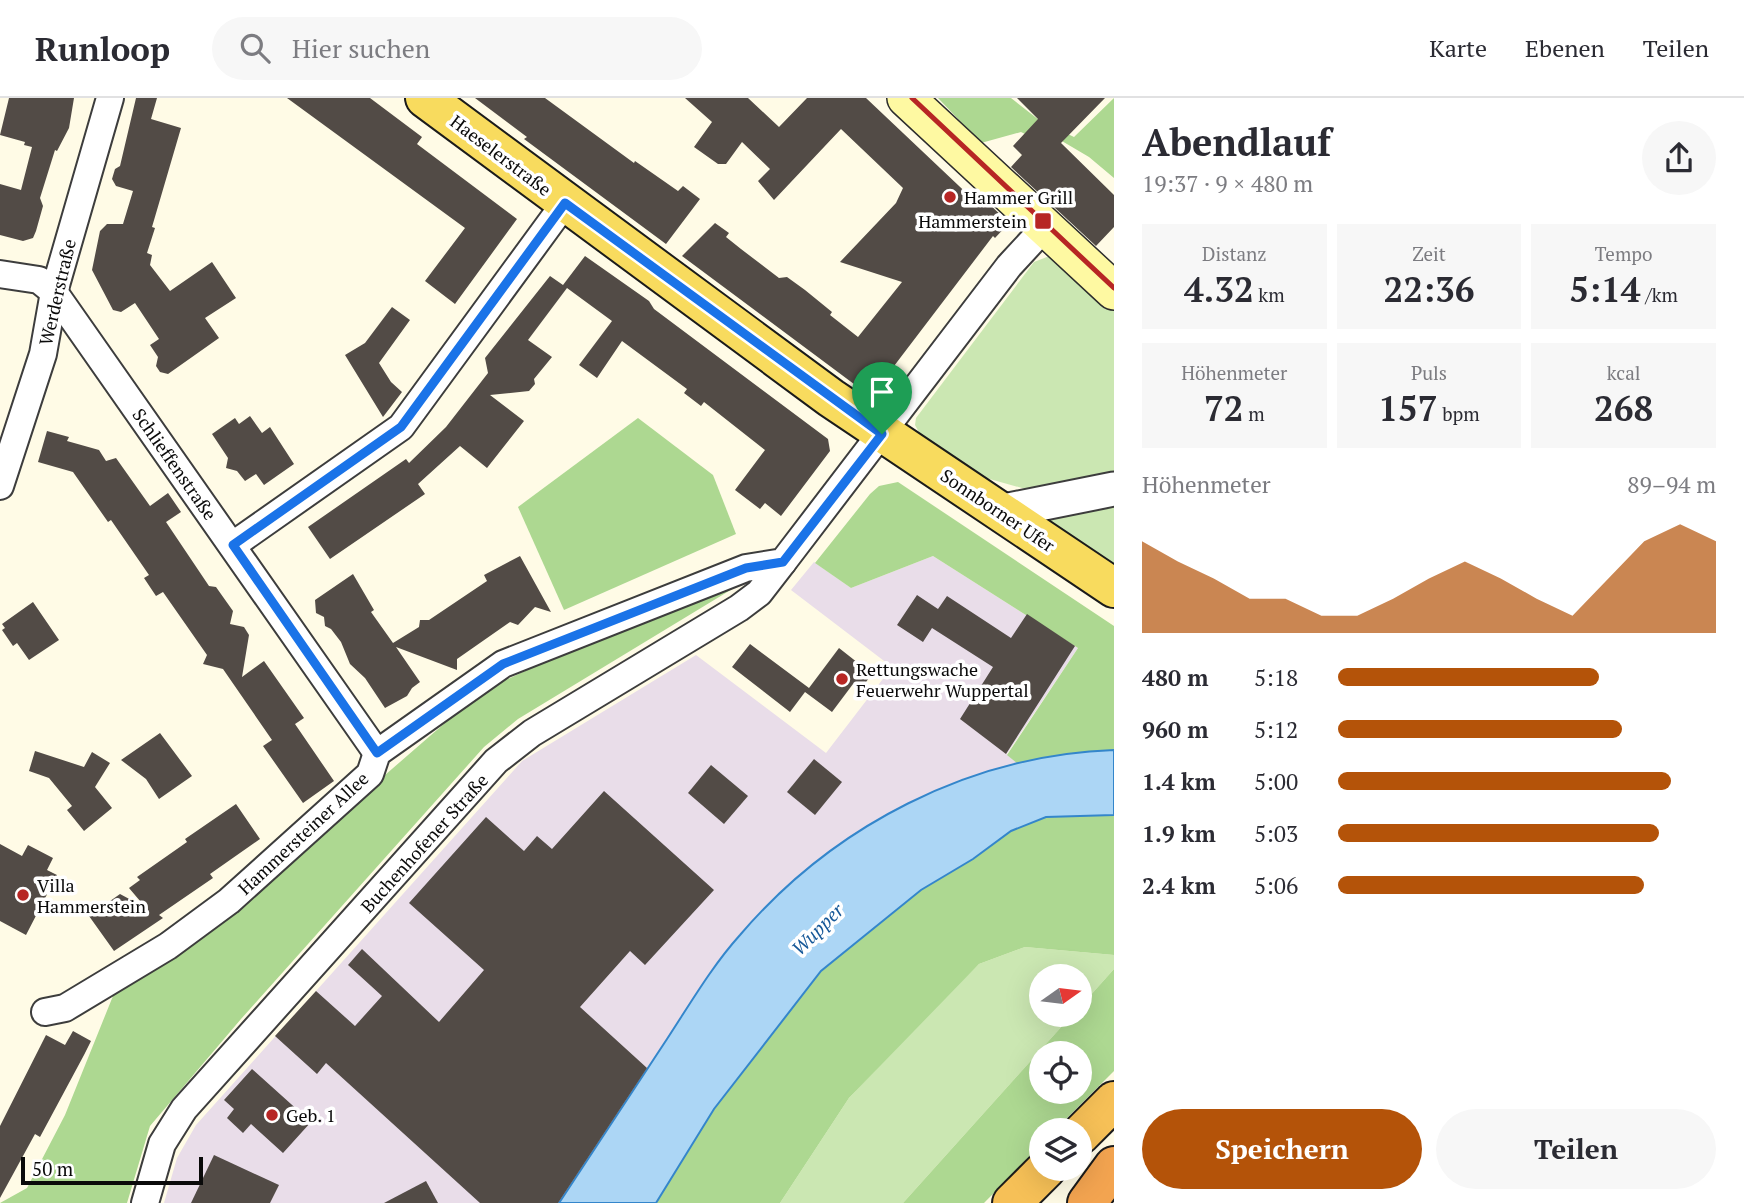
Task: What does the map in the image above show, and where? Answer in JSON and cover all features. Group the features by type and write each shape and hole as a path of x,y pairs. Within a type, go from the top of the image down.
{"highway":[{"path":"1092,1123 1114,1101"},
{"path":"1087,1203 1114,1166"},
{"path":"1012,1203 1034,1181"}],"main road":[{"name":"Haeselerstraße","path":"425,98 882,434"},
{"path":"906,98 1114,291"},
{"name":"Sonnborner Ufer","path":"882,434 1114,588"}],"street":[{"name":"Werderstraße","path":"0,486 43,354 54,292 110,98"},
{"path":"233,545 401,427 565,203"},
{"path":"783,562 1009,267 1045,227"},
{"name":"Schlieffenstraße","path":"0,274 39,280 54,292 377,753"},
{"path":"999,512 1114,489"},
{"name":"Hammersteiner Allee","path":"45,1012 65,1008 168,946 229,901 370,774 377,753 503,664 746,568 783,562"},
{"name":"Buchenhofener Straße","path":"145,1203 162,1144 184,1109 496,761 532,733 760,593 783,562"}],"shaded area":[{"path":"933,556 1078,648 1007,754 1018,764 959,780 777,894 738,936 704,984 559,1203 164,1203 177,1158 196,1125 522,761 696,655 826,753 892,667 791,590 814,562 851,588"}],"green space":[{"path":"938,98 1011,98 1039,120 1074,137 1114,98 1114,178 1089,157 1050,134 1037,140 1021,132 981,143"},
{"path":"1052,255 1114,309 1114,477 1029,490 979,476 921,436 915,425 916,418 1034,262"},
{"path":"638,418 713,475 736,534 564,610 518,507"},
{"path":"898,482 1114,626 1114,750 1046,757 1018,764 1007,755 1078,648 933,556 851,588 815,563 870,494 879,486"},
{"path":"1114,501 1114,568 1043,521 1047,513"},
{"path":"752,577 518,719 484,747 241,1019 150,1126 127,1203 0,1203 27,1188 65,1115 115,991 347,808 468,703 497,684 555,657"},
{"path":"1114,815 1114,955 1025,947 979,964 849,1098 780,1203 656,1203 714,1109 821,971 921,890 973,859 1011,831 1046,817"},
{"path":"1025,947 1114,955 1114,969 1092,994 1092,964 1029,964 1029,1027 1061,1027 1049,1041 1029,1041 1029,1063 903,1203 780,1203 849,1098 979,964"},
{"path":"1114,969 1114,1071 1092,1093 1092,1041 1049,1041 1061,1027 1092,1027 1092,994"},
{"path":"1029,1063 1029,1104 1081,1104 1067,1118 1029,1118 1029,1157 984,1203 903,1203"}],"water":[{"name":"Wupper","path":"1114,750 1114,815 1046,817 1011,831 973,859 921,890 821,971 714,1109 656,1203 559,1203 720,959 777,896 817,861 861,830 908,804 957,782 1008,766 1060,755"}],"building":[{"path":"9,98 74,98 69,128 57,151 55,150 40,198 43,206 36,231 33,238 23,241 0,235 0,184 21,190 32,147 24,145 25,142 0,135"},
{"path":"136,98 157,98 151,119 181,128 152,227 155,228 147,253 152,255 150,265 170,291 212,262 236,298 205,318 219,338 168,374 160,372 156,366 158,357 150,345 159,339 135,303 121,312 113,310 92,270 100,231 107,224 123,224 133,191 116,186 112,179 115,169 120,166"},
{"path":"287,98 370,98 422,137 417,144 517,219 455,304 425,281 465,228"},
{"path":"475,98 545,98 634,163 635,161 678,191 683,186 700,199 666,244 524,139 527,137"},
{"path":"685,98 748,98 779,127 807,98 866,98 977,203 982,197 1009,223 995,238 993,236 875,391 866,393 682,256 715,223 729,233 726,237 741,249 779,278 787,277 805,290 832,312 830,315 858,337 902,282 840,262 896,203 903,188 841,129 774,200 758,181 770,169 742,142 726,164 718,164 694,147 712,122"},
{"path":"1017,98 1105,98 1061,143 1114,195 1114,227 1096,246 1011,167 1022,155 1013,146 1038,119"},
{"path":"585,256 649,301 654,309 828,439 830,451 781,516 765,503 760,509 735,490 765,450 704,402 701,406 684,393 687,389 622,341 597,378 579,365 612,321 567,288 528,340 552,357 534,379 535,384 529,391 490,395 524,421 487,468 460,446 418,484 425,494 330,559 308,527 406,459 409,463 446,427 488,373 485,358 550,276 563,285"},
{"path":"392,307 410,320 379,363 391,382 402,392 383,417 345,355 365,343"},
{"path":"250,416 262,433 270,427 294,464 264,485 256,474 245,481 237,471 226,468 228,458 212,434 235,418 239,424"},
{"path":"47,431 69,437 67,441 99,450 106,461 116,458 150,506 168,493 181,512 166,522 209,586 216,587 233,611 230,624 244,627 249,635 242,677 264,661 304,718 295,724 334,781 303,803 263,746 272,740 223,669 203,664 207,655 163,592 156,596 144,578 149,575 111,520 108,522 73,472 38,462"},
{"path":"520,556 551,612 535,607 518,625 510,622 457,659 457,670 396,647 420,682 407,696 385,708 365,678 350,664 341,642 331,629 325,626 324,617 316,613 315,600 353,574 374,610 371,612 393,643 419,627 420,620 429,620 487,581 484,575"},
{"path":"917,595 938,609 947,596 1011,638 1027,614 1075,646 1006,754 960,719 993,667 932,628 923,642 897,625"},
{"path":"33,602 59,640 29,660 17,643 13,646 2,630 5,628 2,624"},
{"path":"750,644 809,688 839,648 872,674 860,690 853,684 832,712 805,692 790,712 732,667"},
{"path":"160,733 192,776 159,799 146,779 121,760"},
{"path":"35,751 84,767 92,752 110,763 95,787 112,808 84,831 67,810 72,806 49,778 29,771"},
{"path":"814,759 842,782 815,815 787,792"},
{"path":"711,765 748,796 724,824 688,793"},
{"path":"604,791 714,890 645,965 630,951 580,1007 647,1068 558,1203 480,1203 326,1063 317,1074 275,1036 316,991 355,1026 382,996 348,965 362,949 439,1022 484,970 409,903 486,817 524,851 537,836 552,849"},
{"path":"236,804 260,839 210,874 213,878 159,915 163,918 114,951 89,916 120,894 146,908 129,888 140,880 137,877"},
{"name":"Villa Hammerstein","path":"0,844 22,856 28,845 53,858 47,870 57,875 26,935 0,921"},
{"path":"73,1031 91,1041 40,1137 35,1134 0,1198 0,1126 46,1035 65,1045"},
{"name":"Geb. 1","path":"252,1069 311,1122 283,1153 251,1124 243,1133 227,1118 234,1109 224,1100"},
{"path":"214,1155 279,1185 270,1203 191,1203"},
{"path":"426,1181 438,1203 384,1203"}],"railway":[{"path":"912,98 1114,288"}],"place":[{"name":"Hammer Grill","path":"950,197"},
{"name":"Hammerstein","path":"1043,221"},
{"name":"Rettungswache Feuerwehr Wuppertal","path":"842,679"},
{"name":"Villa Hammerstein","path":"23,895"},
{"name":"Geb. 1","path":"272,1115"}],"route":[{"path":"565,203 882,434 783,562 746,568 503,664 377,753 233,545 401,427 565,203"}]}
